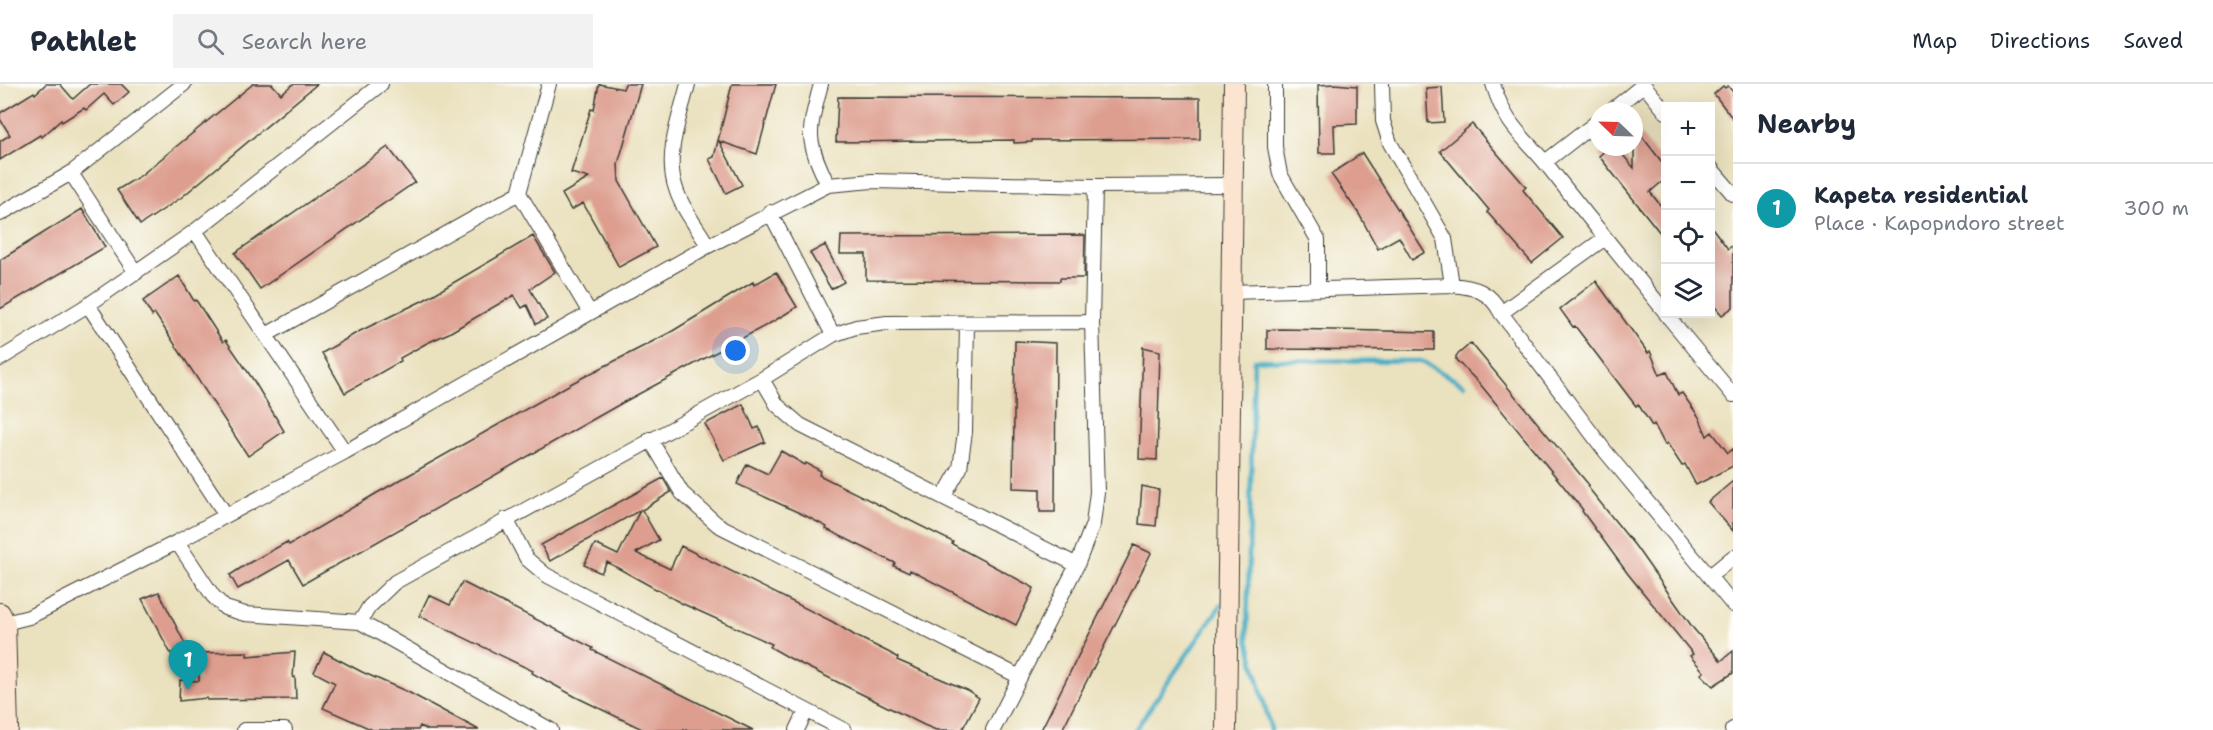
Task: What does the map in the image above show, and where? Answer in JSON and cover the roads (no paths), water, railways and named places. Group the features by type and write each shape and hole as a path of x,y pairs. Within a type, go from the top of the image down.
{"street":[{"path":"0,358 88,305 195,231 381,84"},
{"path":"266,335 519,193 549,84"},
{"path":"688,84 672,147 671,170 676,191 708,246"},
{"path":"821,84 809,129 811,146 828,185"},
{"path":"1226,730 1234,84"},
{"path":"1275,84 1275,147 1280,174 1318,240 1318,288"},
{"path":"1382,84 1383,121 1389,143 1445,239 1452,285"},
{"path":"1493,84 1500,108 1513,129 1545,162 1661,307"},
{"path":"1622,102 1643,85 1661,107"},
{"path":"0,214 71,172 177,86"},
{"path":"1545,162 1589,128"},
{"path":"71,172 136,273"},
{"path":"1715,173 1733,194"},
{"path":"9,730 3,618 29,617 177,543 345,452 708,246 770,212 828,185 872,181 1095,186 1232,185"},
{"path":"993,730 1077,565 1093,524 1097,492 1092,322 1095,186"},
{"path":"519,193 590,313"},
{"path":"770,212 833,335"},
{"path":"195,231 345,452"},
{"path":"1501,313 1605,238"},
{"path":"1231,292 1452,285 1478,288 1496,302 1501,313 1605,451 1733,604"},
{"path":"88,305 226,515"},
{"path":"1670,318 1732,393"},
{"path":"360,622 369,607 395,582 650,439 762,380 833,335 856,327 886,322 1092,322"},
{"path":"944,496 960,468 965,432 967,322"},
{"path":"762,380 777,405 800,425 1077,565"},
{"path":"650,439 682,493 718,525 1020,677"},
{"path":"506,519 527,559 546,575 844,730"},
{"path":"177,543 213,596 225,608 235,613 360,622 552,730"},
{"path":"1710,576 1733,557"},
{"path":"797,730 806,711"},
{"path":"244,730 285,730"}],"waterway":[{"path":"1271,730 1247,636 1254,360 1421,361 1464,385"},
{"path":"1135,730 1221,605"}],"place":[{"name":"Kapeta residential","path":"188,690"}]}
